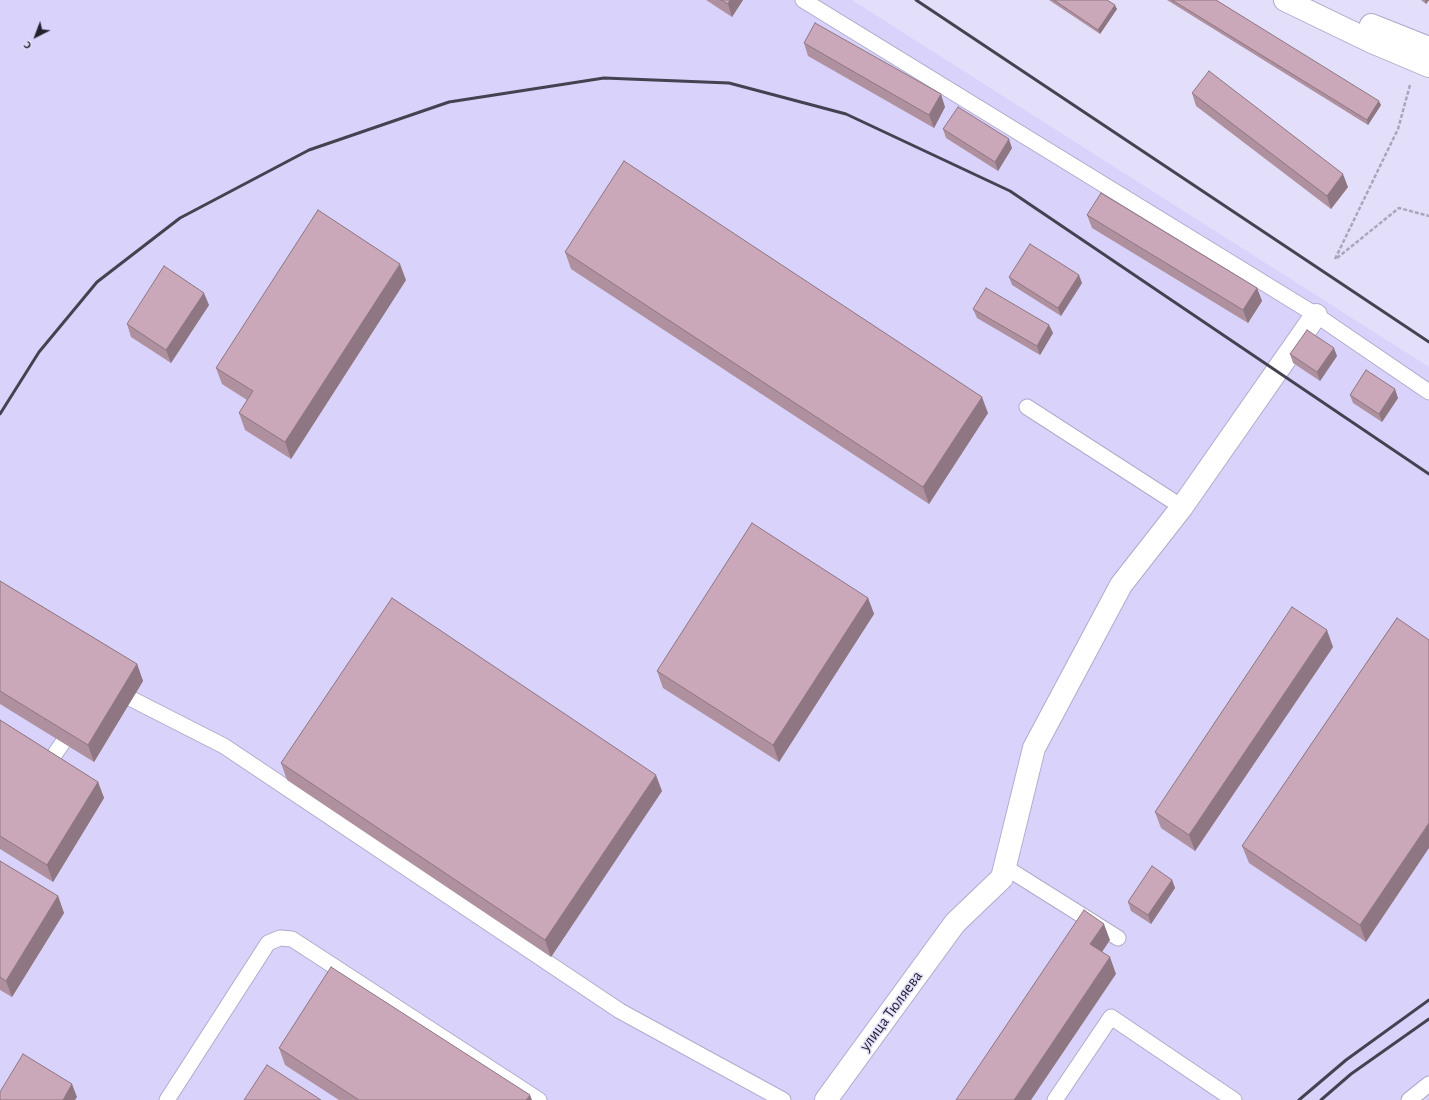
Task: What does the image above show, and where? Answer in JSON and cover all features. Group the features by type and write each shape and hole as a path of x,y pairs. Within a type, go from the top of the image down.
{"street":[{"path":"1285,0 1372,42 1429,66"},
{"path":"1310,0 1429,48"},
{"name":"улица Тюляева","path":"826,1100 955,923 1002,878 1034,748 1121,585 1182,507 1316,315"}],"lane":[{"path":"803,0 1316,315 1429,392"},
{"path":"1027,407 1182,507"},
{"path":"98,690 103,684 224,746 620,1011 783,1100"},
{"path":"36,783 80,717"},
{"path":"1005,867 1118,938"},
{"path":"167,1100 268,943 280,938 292,939 539,1100"},
{"path":"1055,1100 1111,1017 1234,1100"},
{"path":"1409,1100 1429,1084"}],"path":[{"path":"1411,85 1398,129 1335,259 1399,208 1429,216"}],"shaded area":[{"path":"0,0 852,0 1429,367 1429,1100 0,1100"}],"building":[{"path":"721,0 730,0 728,4"},
{"path":"1054,0 1107,0 1115,5 1098,30"},
{"path":"1172,0 1216,0 1379,101 1367,120"},
{"path":"815,23 941,94 929,115 804,43"},
{"path":"1209,71 1343,174 1327,196 1192,93"},
{"path":"958,107 1009,139 995,162 943,129"},
{"path":"624,161 982,397 923,487 565,252"},
{"path":"1101,193 1257,288 1243,310 1087,215"},
{"path":"318,210 400,264 285,442 239,413 253,391 216,368"},
{"path":"1030,244 1079,275 1058,308 1009,277"},
{"path":"164,266 204,293 166,350 127,324"},
{"path":"986,288 1049,325 1037,346 973,309"},
{"path":"1307,330 1334,348 1317,372 1290,354"},
{"path":"1366,370 1395,389 1379,414 1350,395"},
{"path":"752,523 868,598 773,745 657,671"},
{"path":"0,581 137,664 88,745 0,691"},
{"path":"392,598 656,775 545,940 281,763"},
{"path":"1292,607 1327,630 1189,835 1155,812"},
{"path":"1397,618 1429,640 1429,823 1360,925 1242,846"},
{"path":"0,720 98,782 47,865 0,836"},
{"path":"0,861 58,896 6,981 0,977"},
{"path":"1152,866 1172,880 1148,915 1128,902"},
{"path":"1084,910 1104,924 1090,944 1110,957 1014,1100 956,1100"},
{"path":"331,967 530,1095 526,1100 359,1100 279,1048"},
{"path":"23,1054 72,1084 63,1100 0,1100 0,1092"},
{"path":"267,1065 321,1100 244,1100"}],"railway":[{"path":"916,0 1429,342"},
{"path":"0,414 39,352 97,282 180,218 309,150 449,102 604,78 729,83 846,114 1010,191 1429,474"},
{"path":"1299,1100 1346,1060 1429,1000"},
{"path":"1321,1100 1351,1074 1429,1019"}]}
